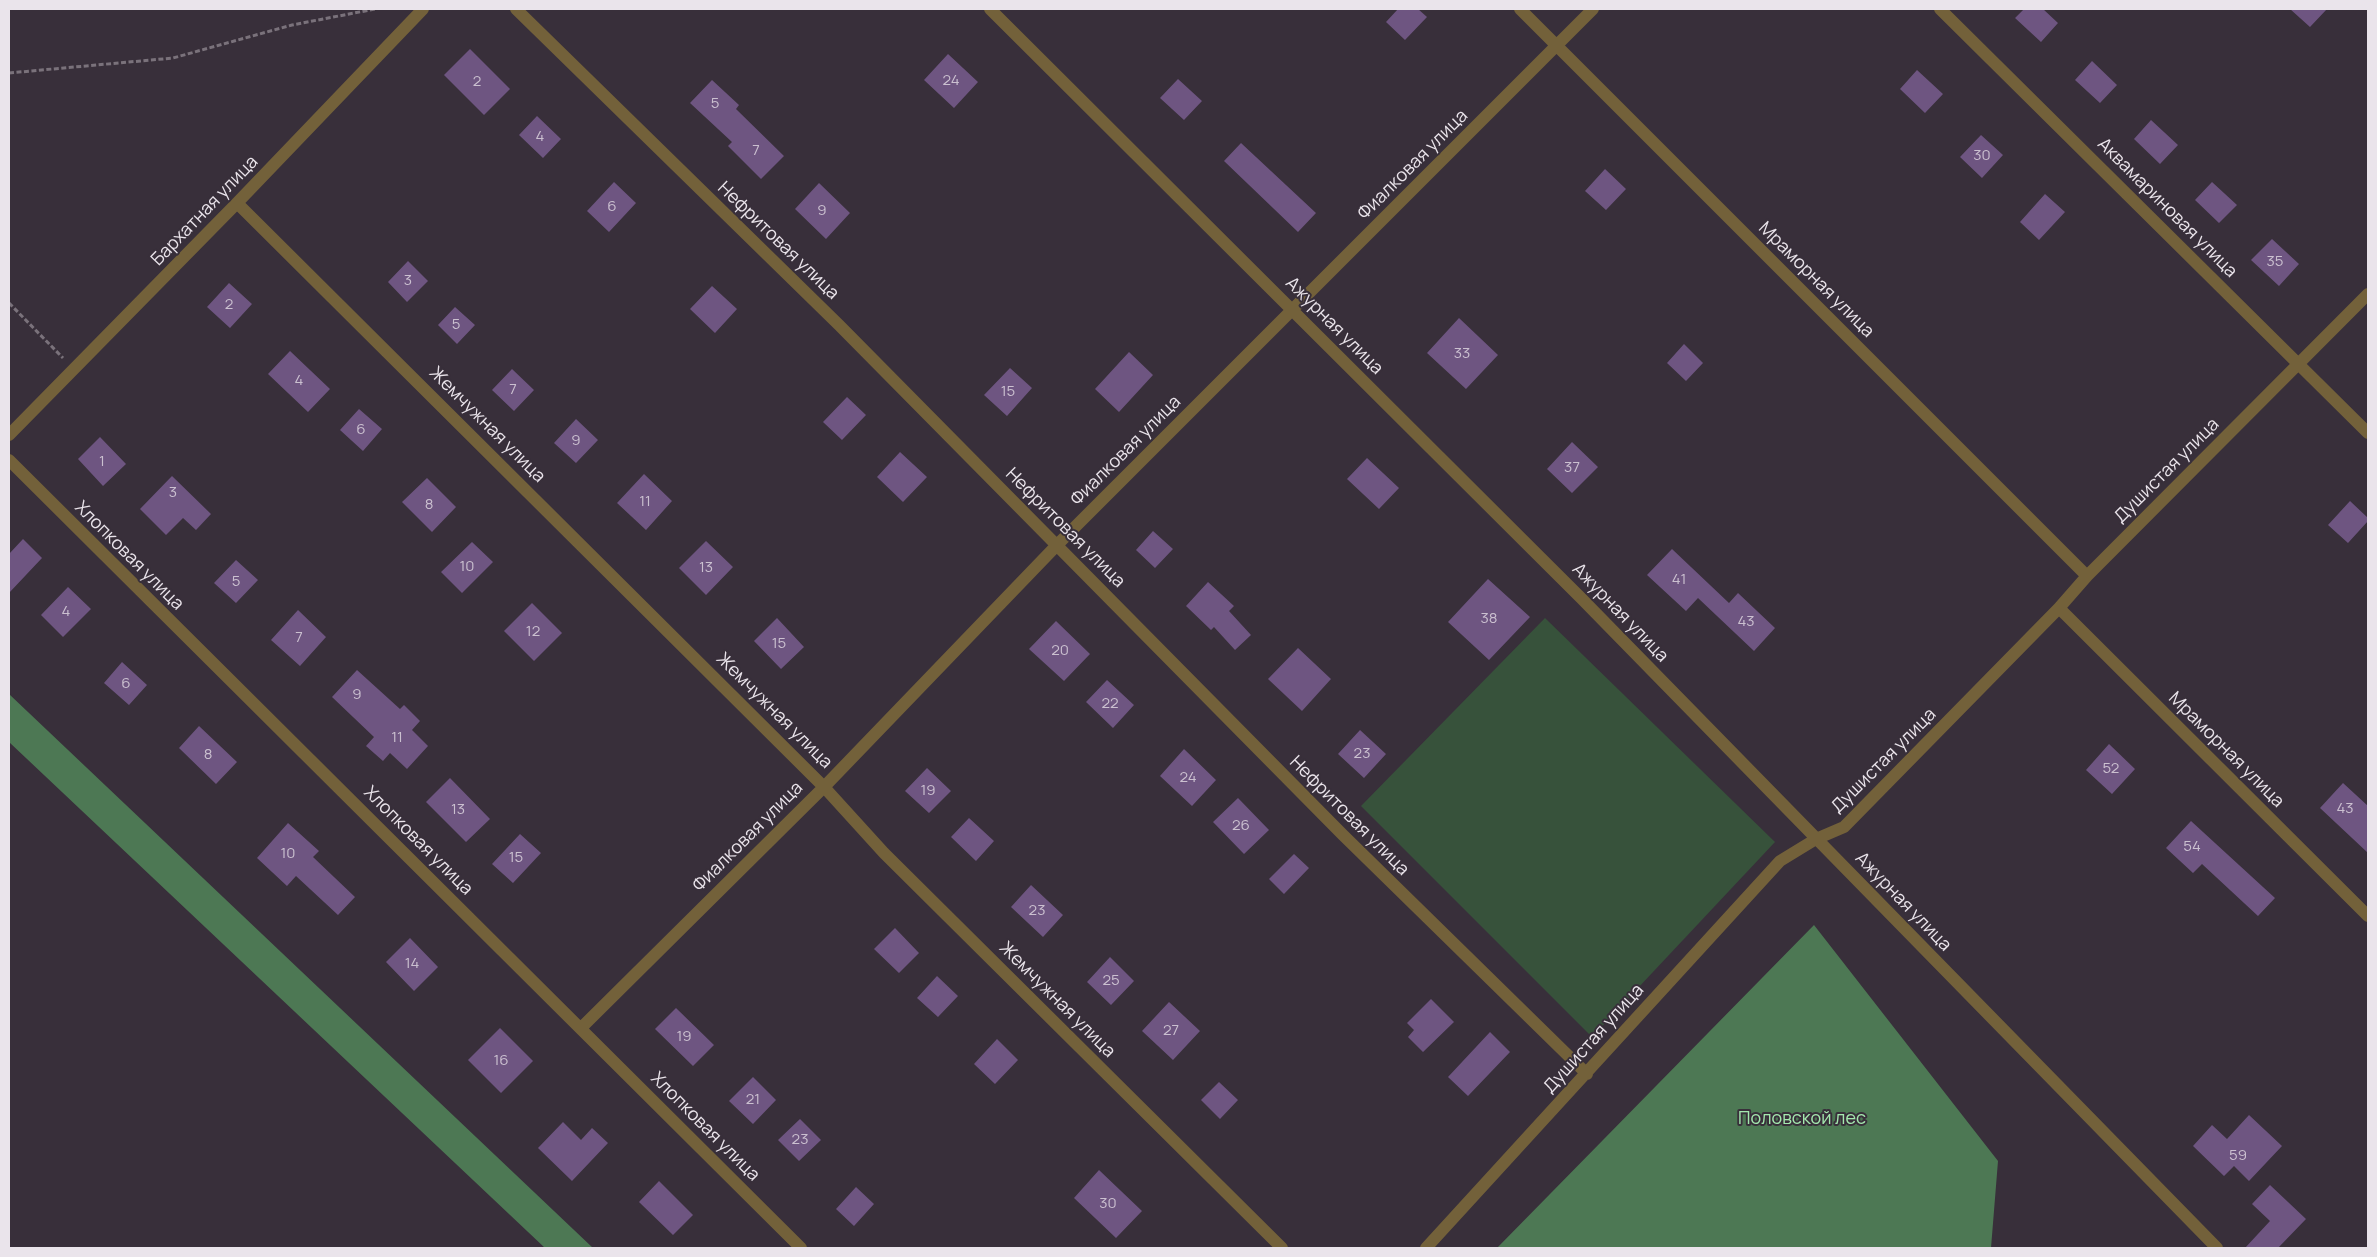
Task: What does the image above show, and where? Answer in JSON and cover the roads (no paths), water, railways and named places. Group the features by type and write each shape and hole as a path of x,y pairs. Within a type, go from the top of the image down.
{"street":[{"name":"Бархатная улица","path":"9,435 423,9"},
{"name":"Нефритовая улица","path":"516,9 838,325 1343,835 1587,1074"},
{"name":"Ажурная улица","path":"990,9 1582,599 2218,1248"},
{"name":"Мраморная улица","path":"1520,9 2087,576"},
{"name":"Фиалковая улица","path":"581,1028 824,787 1057,545 1593,9"},
{"name":"Аквамариновая улица","path":"1940,9 2368,433"},
{"name":"Жемчужная улица","path":"236,203 824,787 884,852 1282,1248"},
{"name":"Душистая улица","path":"1426,1248 1780,861 1816,839 1844,827 2059,608 2087,576 2368,294"},
{"name":"Хлопковая улица","path":"9,460 801,1248"},
{"name":"Мраморная улица","path":"2059,608 2368,916"}],"park label":[{"name":"Половской лес","path":"1802,1119"}]}
